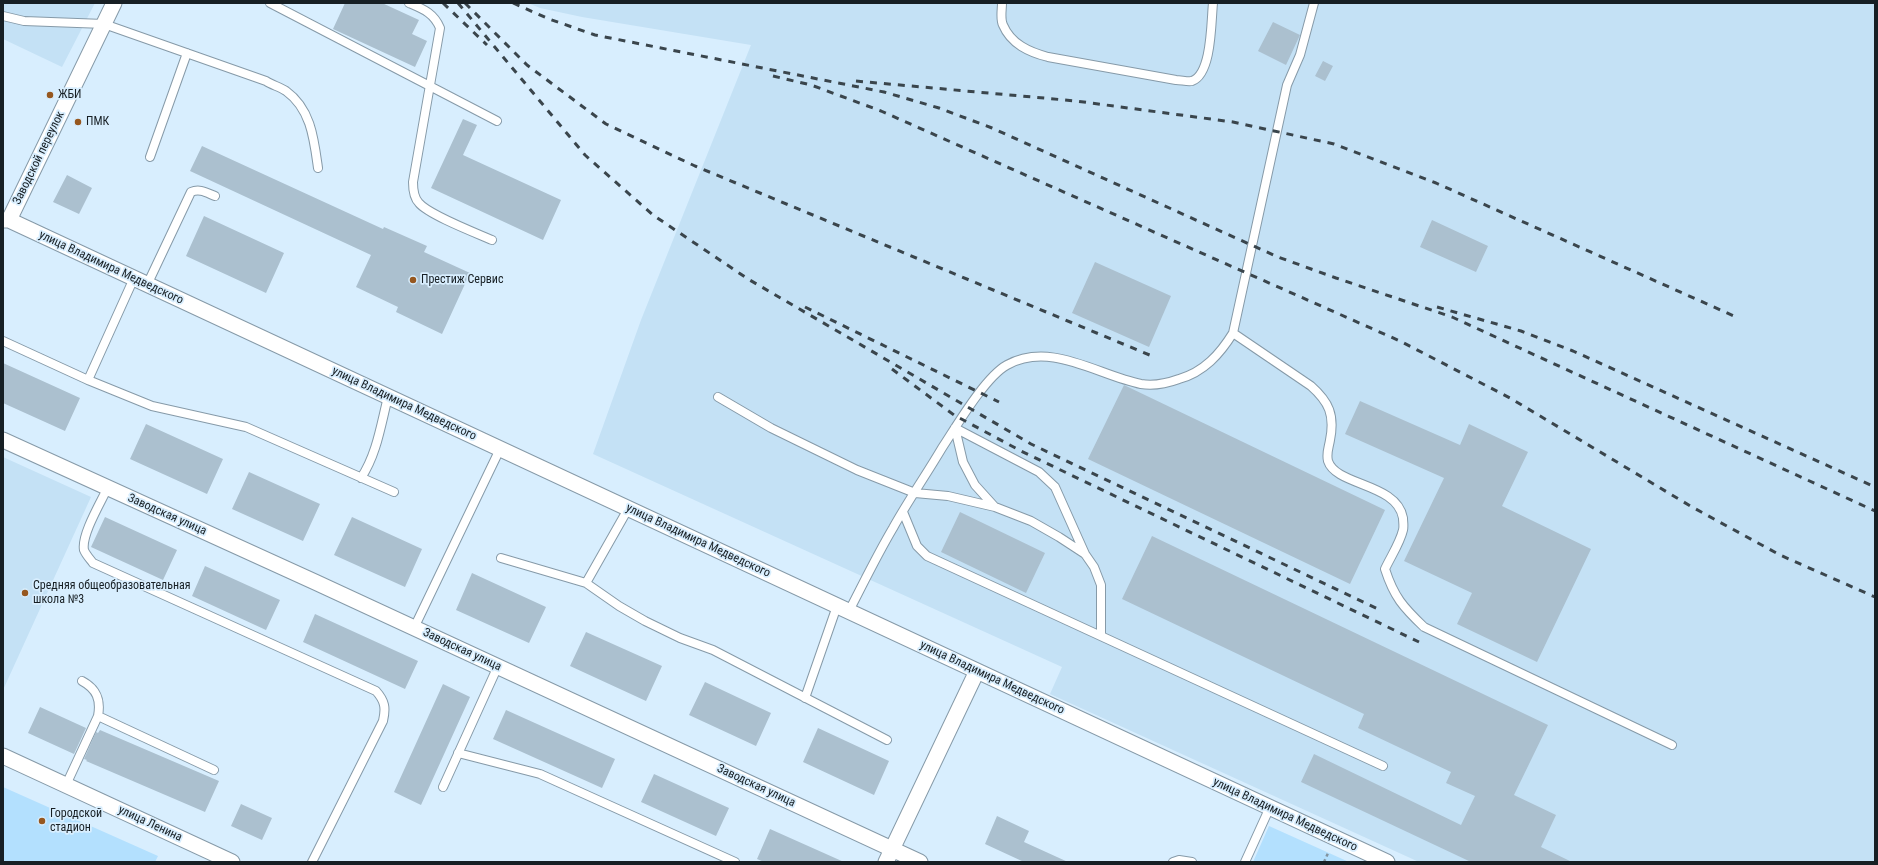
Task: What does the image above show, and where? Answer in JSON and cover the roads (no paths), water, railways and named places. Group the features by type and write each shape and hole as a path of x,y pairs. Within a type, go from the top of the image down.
{"street":[{"name":"Заводской переулок","path":"5,219 114,3"},
{"name":"улица Владимира Медведского","path":"5,219 1387,862"},
{"name":"Заводская улица","path":"3,440 498,666 889,856 920,862"},
{"path":"889,856 977,671"},
{"name":"улица Ленина","path":"3,756 232,862"}],"lane":[{"path":"273,5 285,3"},
{"path":"409,3 429,12 437,20 440,28 412,182 414,193 419,203 432,212 492,240"},
{"path":"1002,3 1002,24 1012,39 1028,51 1070,61 1176,80 1191,81 1201,75 1206,64 1213,3"},
{"path":"805,698 843,609 955,428 993,376 1006,366 1022,359 1039,356 1058,358 1142,384 1165,383 1188,376 1208,364 1223,348 1233,333 1287,86 1300,55 1314,3"},
{"path":"273,5 497,122"},
{"path":"3,16 24,21 104,24 266,81 286,91 301,106 310,123 318,168"},
{"path":"150,157 187,53"},
{"path":"88,380 191,192 201,190 215,196"},
{"path":"1233,333 1311,386 1322,396 1332,418 1332,428 1327,451 1328,460 1333,470 1389,496 1397,505 1402,516 1404,529 1385,569 1391,588 1403,607 1424,627 1672,745"},
{"path":"3,341 88,380 152,406 246,427 394,492"},
{"path":"361,478 367,469 374,452 388,397"},
{"path":"718,397 771,428 821,454 915,493 948,496 995,507 1031,521 1059,536 1085,554"},
{"path":"955,428 963,462 975,485 995,507"},
{"path":"955,428 1040,472 1055,486 1085,554 1094,568 1101,585 1101,636"},
{"path":"414,628 500,449"},
{"path":"108,488 85,538 84,548 86,555 93,563 376,692 383,698 386,709 383,721 312,862"},
{"path":"586,583 628,509"},
{"path":"903,512 917,546 927,556 1383,766"},
{"path":"501,558 586,583 619,606 645,621 680,638 713,650 887,740"},
{"path":"443,787 498,666"},
{"path":"66,785 98,716 100,706 94,691 82,681"},
{"path":"98,716 214,770"},
{"path":"458,753 540,774 735,862"},
{"path":"1245,862 1270,807"},
{"path":"1174,862 1179,860 1192,862"}],"railway":[{"path":"443,3 487,45"},
{"path":"458,3 585,155 653,215 748,279 1031,444 1378,609"},
{"path":"465,3 527,65 606,124 695,166 1152,356"},
{"path":"513,3 549,19 595,35 884,92 939,108 992,128 1278,257 1452,317 1875,511"},
{"path":"773,76 811,85 881,111 1400,341 1510,398 1692,507 1780,555 1875,597"},
{"path":"856,81 1076,101 1233,122 1334,144 1436,183 1734,316"},
{"path":"805,307 999,402"},
{"path":"1437,307 1521,331 1573,351 1875,487"},
{"path":"892,369 954,415 1021,451 1419,642"}],"place":[{"name":"ЖБИ","path":"50,95"},
{"name":"ПМК","path":"78,122"},
{"name":"Престиж Сервис","path":"413,280"},
{"name":"Cредняя общеобразовательная школа №3","path":"25,593"},
{"name":"Городской стадион","path":"42,821"}]}
